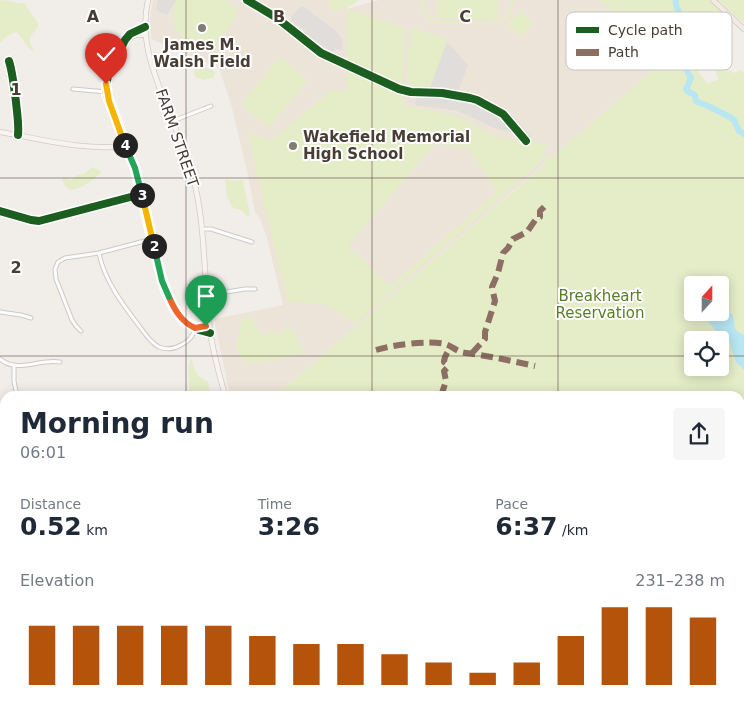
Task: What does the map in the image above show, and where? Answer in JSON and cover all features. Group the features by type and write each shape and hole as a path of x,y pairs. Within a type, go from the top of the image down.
{"main road":[{"name":"FARM STREET","path":"148,0 145,27 148,52 193,180 199,207 210,333 224,391"},
{"path":"713,0 726,12"},
{"path":"732,17 744,28"},
{"path":"0,132 84,147 126,146 110,105 107,81 109,72 124,42 129,35 145,27"},
{"path":"124,42 133,36 145,35"}],"street":[{"path":"247,0 277,18 321,53 400,90 432,92 477,100 503,114 526,141"},
{"path":"9,61 12,72 18,135"},
{"path":"73,89 107,92"},
{"path":"173,121 211,106"},
{"path":"126,146 135,168 162,281 169,299 186,323 210,333"},
{"path":"0,212 39,221 142,194"},
{"path":"201,229 211,230 252,242"},
{"path":"81,331 72,320 56,279 54,271 57,264 65,258 98,253 152,239"},
{"path":"98,253 116,294 156,345 168,349 181,346 192,338 195,328"},
{"path":"206,296 255,289"},
{"path":"0,312 31,318"},
{"path":"195,328 209,325"},
{"path":"0,359 7,364 14,365 30,365 51,360 60,362"},
{"path":"14,365 16,391"}],"shaded area":[{"path":"153,0 240,0 272,20 319,56 348,69 347,111 404,96 403,87 347,9 379,0 598,0 614,12 566,12 566,70 653,70 281,391 229,391 214,319 283,305 267,238 260,219 255,212 231,104 219,68 151,39 150,19"},
{"path":"158,0 176,0 167,15 156,10"},
{"path":"255,0 346,0 348,61 321,48 282,17"},
{"path":"300,7 304,7 336,31 342,39 343,50 335,49 333,52 324,47 304,33 306,30 291,21 291,17"},
{"path":"447,42 468,65 458,91 430,88"},
{"path":"417,90 471,94 511,115 532,137 524,142 515,132 497,129 455,110 415,105"}],"green space":[{"name":"James M. Walsh Field","path":"177,0 226,0 236,6 238,13 212,54 193,48 182,39 176,27 173,13"},
{"path":"328,0 359,0 348,7 334,12 330,10"},
{"path":"421,0 424,0 424,8 427,14 439,21 498,21 508,13 510,0 513,0 513,8 510,15 498,24 439,24 425,16"},
{"path":"437,0 498,0 498,19 437,18"},
{"name":"Breakheart Reservation","path":"598,0 709,0 721,12 614,12"},
{"path":"718,0 744,0 744,22"},
{"path":"0,1 24,3 36,20 38,26 30,39 35,52 29,48 16,32 7,36 0,43"},
{"path":"347,9 405,28 404,105 458,116 498,138 547,144 541,162 356,323 323,304 287,301 247,132 271,141 333,89 347,92","holes":["435,144 469,150 497,192 390,286 348,246"]},
{"path":"520,10 534,23 521,37 507,25"},
{"path":"411,28 444,37 447,42 430,88 410,85 406,78"},
{"path":"280,56 308,80 269,128 241,105"},
{"path":"195,67 214,70 213,78 203,80 195,77"},
{"name":"Breakheart Reservation","path":"653,70 697,70 708,84 719,79 716,70 729,70 734,73 741,70 744,73 744,391 281,391 545,164 545,155 550,159"},
{"path":"92,167 101,171 89,183 75,189 67,188 64,184 63,177 71,180 78,175 84,174"},
{"path":"225,179 243,180 250,215 247,216 242,210 232,206 227,198"},
{"path":"248,316 251,317 259,331 264,335 268,334 272,329 275,334 280,334 287,327 295,332 298,342 304,348 302,353 264,362 249,363 243,361 236,348 241,322"},
{"path":"191,358 198,375 208,381 210,391 189,391 189,363"}],"water":[{"path":"729,312 732,314 735,328 744,335 744,370 736,362 729,340 729,331 717,331 708,321 729,321"}],"waterway":[{"path":"676,0 679,12"},
{"path":"686,70 691,78 686,89 695,95 696,101 730,117 734,120 739,131 744,134"}],"marked path":[{"path":"472,353 485,339 485,332 495,301 492,287 503,253 513,239 527,232 536,219 540,217 540,211 546,205"},
{"path":"376,350 391,346 438,343 448,345 463,352 535,366"},
{"path":"443,391 446,381 444,371 447,368 444,360 450,346"}],"cycle path":[{"path":"247,0 277,18 321,53 399,89 411,92 442,93 477,100 503,114 526,141"},
{"path":"145,27 130,34 125,40 109,72 106,84 107,95 135,168 166,292 175,310 184,321 199,330 210,333"},
{"path":"9,61 16,102 18,135"},
{"path":"0,211 39,221 142,194"}],"place":[{"name":"James M. Walsh Field","path":"202,28"},
{"name":"Wakefield Memorial High School","path":"293,146"}],"route":[{"path":"106,84 110,105 135,168 166,292 175,310 184,322 195,328 206,326"}]}
